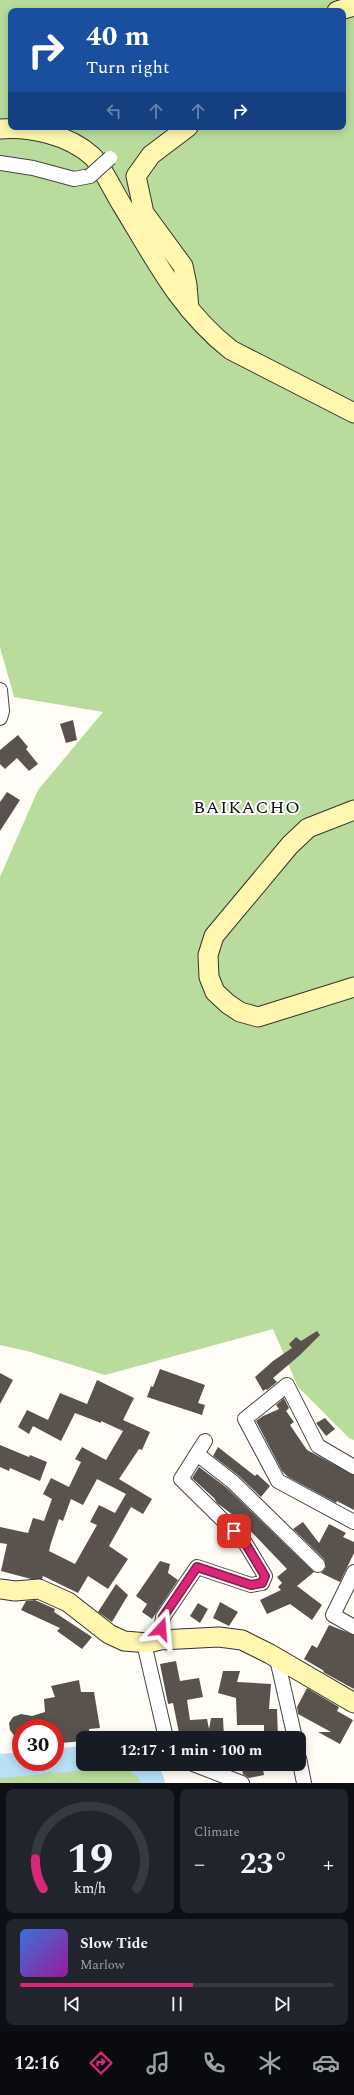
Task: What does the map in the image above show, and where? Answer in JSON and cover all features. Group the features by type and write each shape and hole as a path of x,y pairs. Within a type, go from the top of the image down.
{"street":[{"path":"14,130 41,132 68,140 92,156 172,288 215,337 231,350 354,412"},
{"path":"184,130 151,155 136,176 144,213 182,266 187,285 189,309"},
{"path":"0,163 33,168 74,179 90,176 110,158"},
{"path":"0,690 2,711 0,718"},
{"path":"354,810 308,828 290,845 214,936 208,955 209,977 215,992 228,1004 240,1012 258,1016 354,987"},
{"path":"354,1467 318,1446 287,1385 245,1419 278,1481 354,1522"},
{"path":"165,1731 152,1642 163,1617 197,1567 251,1585 262,1583 265,1576 244,1541 181,1479 205,1441"},
{"path":"197,1454 233,1482 318,1565"},
{"path":"354,1572 333,1615 354,1627"},
{"path":"0,1580 39,1589 68,1602 110,1634 124,1641 152,1642 220,1637 242,1640 354,1703"},
{"path":"0,1589 15,1591 39,1589"},
{"path":"277,1659 292,1731"},
{"path":"211,1771 242,1783"},
{"path":"302,1771 304,1783"}],"green space":[{"path":"0,0 354,0 354,1440 349,1438 298,1387 273,1329 105,1375 27,1351 0,1345 0,877 38,790 103,712 14,697 0,647"},
{"path":"64,1767 76,1767 76,1771 149,1771 152,1783 0,1783 0,1770 64,1771"}],"building":[{"path":"73,720 77,740 66,743 60,724"},
{"path":"18,735 28,747 26,749 38,764 29,771 17,758 5,769 0,764 0,750"},
{"path":"7,792 20,800 0,831 0,802"},
{"path":"317,1331 320,1335 300,1355 273,1378 277,1382 267,1390 266,1389 263,1391 255,1377 273,1361 292,1348 289,1344 296,1337 301,1341"},
{"path":"160,1369 205,1385 198,1403 205,1405 202,1415 147,1397 151,1386 153,1387"},
{"path":"0,1373 13,1380 0,1404"},
{"path":"97,1380 134,1398 123,1420 150,1432 142,1450 139,1449 119,1479 152,1499 143,1514 131,1507 109,1546 128,1559 108,1589 88,1576 78,1593 43,1576 42,1579 31,1579 1,1571 7,1544 0,1543 0,1527 28,1533 33,1518 44,1521 52,1499 43,1494 51,1478 69,1487 81,1462 75,1459 82,1447 106,1460 123,1431 101,1421 101,1423 75,1413 61,1441 33,1426 29,1434 18,1427 27,1410 48,1420 60,1393 87,1404","holes":["97,1479 126,1494 115,1513 99,1505 90,1522 97,1525 75,1564 49,1551 59,1519 63,1521 71,1499 83,1505"]},
{"path":"284,1398 289,1408 286,1411 294,1422 290,1425 307,1450 354,1475 354,1510 337,1501 336,1503 288,1477 282,1471 256,1421 279,1409 276,1405"},
{"path":"325,1418 335,1429 326,1436 316,1423"},
{"path":"0,1445 29,1457 30,1455 47,1462 40,1481 10,1468 9,1471 0,1467"},
{"path":"218,1447 255,1476 257,1474 270,1486 261,1497 239,1476 213,1456"},
{"path":"199,1467 227,1488 314,1572 297,1586 322,1605 312,1620 290,1604 267,1614 260,1600 281,1590 278,1587 282,1583 277,1577 287,1569 241,1521 217,1503 214,1498 192,1478"},
{"path":"303,1522 319,1543 329,1524 346,1533 343,1537 354,1542 354,1553 340,1582 321,1573 326,1567 324,1559 293,1529"},
{"path":"160,1561 170,1564 168,1573 178,1580 152,1619 142,1612 147,1604 136,1596"},
{"path":"116,1584 128,1595 112,1622 98,1612"},
{"path":"35,1600 55,1609 54,1612 92,1637 82,1649 57,1631 60,1628 21,1610 26,1601"},
{"path":"220,1602 238,1612 229,1626 213,1618"},
{"path":"198,1603 208,1609 200,1623 190,1616"},
{"path":"329,1625 354,1635 354,1689 323,1672 324,1671 304,1659 312,1645 317,1648"},
{"path":"176,1661 180,1681 199,1678 203,1697 187,1700 190,1720 207,1719 209,1729 211,1718 223,1718 224,1731 179,1731 173,1703 168,1704 160,1664"},
{"path":"223,1671 240,1671 237,1682 271,1684 269,1709 277,1709 278,1731 264,1731 264,1725 237,1725 236,1698 218,1693"},
{"path":"79,1680 81,1692 94,1692 100,1728 89,1729 89,1731 76,1731 76,1742 64,1743 64,1719 12,1719 12,1733 9,1723 13,1717 21,1714 32,1716 45,1712 44,1699 55,1697 51,1686"},
{"path":"307,1688 339,1707 337,1711 353,1720 340,1744 318,1732 331,1732 298,1714 297,1707"},
{"path":"242,1771 263,1771 264,1775 249,1778 243,1774"}],"waterway":[{"path":"64,1760 76,1759"},
{"path":"0,1766 12,1765"},
{"path":"148,1771 153,1783"}],"district":[{"name":"BAIKACHO","path":"247,807"}],"route":[{"path":"161,1629 163,1617 197,1567 251,1585 262,1583 265,1576 244,1541 234,1531"}]}
